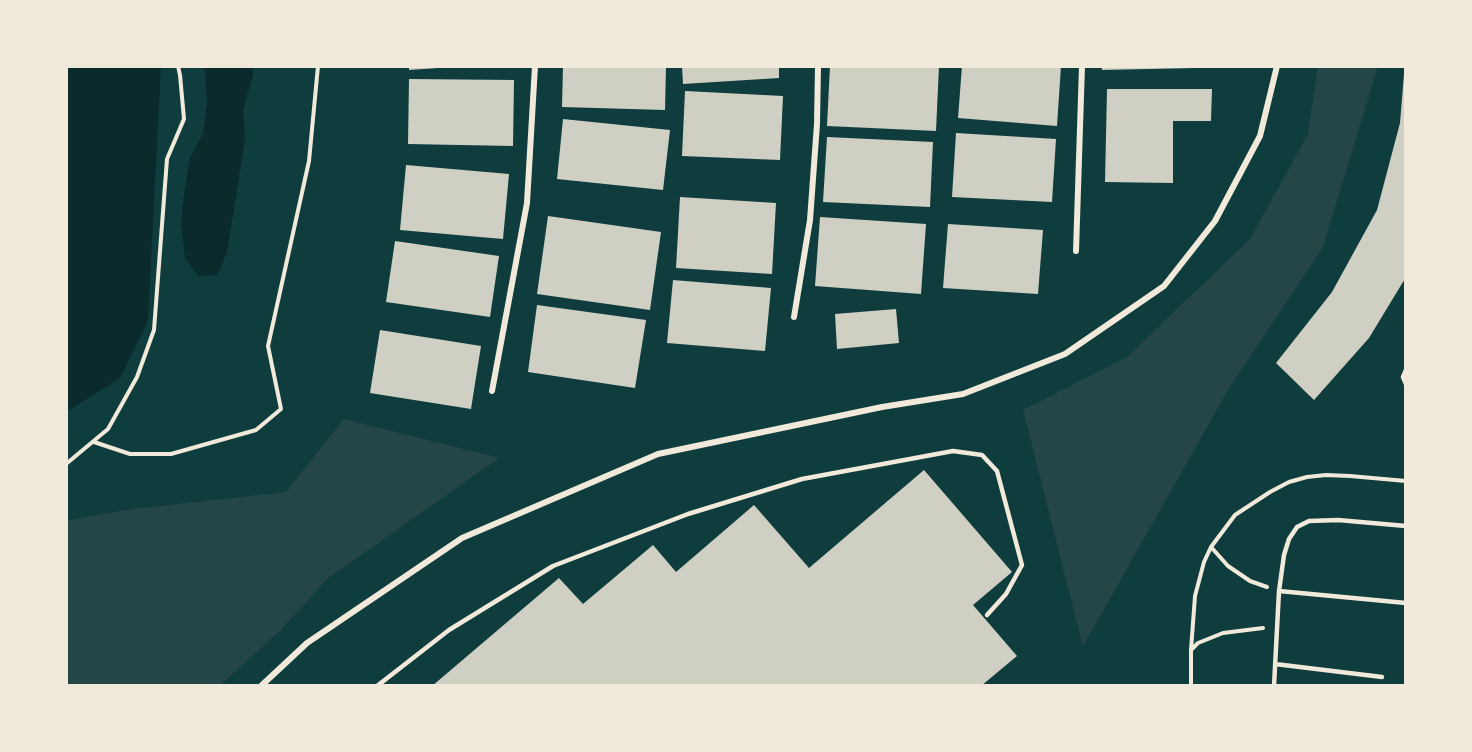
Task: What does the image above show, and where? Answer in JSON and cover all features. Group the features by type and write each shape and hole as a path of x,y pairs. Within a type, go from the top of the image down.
{"street":[{"path":"492,391 527,203 535,66"},
{"path":"794,317 810,220 817,124 818,66"},
{"path":"1076,251 1082,66"},
{"path":"261,686 308,643 462,538 658,454 882,407 963,394 1065,354 1164,286 1215,221 1260,136 1276,66"}],"lane":[{"path":"1406,370 1403,377 1406,384"},
{"path":"377,686 449,630 553,566 688,514 802,479 953,451 982,455 997,471 1022,566 1006,594 987,615"},
{"path":"1274,686 1279,591 1284,555 1289,539 1297,527 1309,520 1406,526"},
{"path":"1279,591 1406,603"},
{"path":"1275,664 1382,677"}],"path":[{"path":"66,464 108,429 137,377 154,330 167,159 184,119 178,66"},
{"path":"94,442 130,454 171,453 256,430 282,409 268,346 309,161 318,66"},
{"path":"1191,686 1195,596 1204,562 1211,547 1235,515 1253,502 1290,482 1307,477 1326,475 1406,481"},
{"path":"1211,547 1228,566 1250,581 1279,591"},
{"path":"1191,650 1198,643 1222,633 1277,626"}],"shaded area":[{"path":"66,66 161,66 148,321 120,378 66,412"},
{"path":"202,66 252,66 253,76 243,110 245,140 227,253 217,275 198,276 185,258 181,222 190,158 203,133 207,103 205,71"},
{"path":"1318,66 1378,66 1323,247 1231,385 1083,646 1023,410 1127,357 1250,239 1308,134"},
{"path":"344,419 499,458 327,579 281,630 219,686 66,686 66,521 124,510 286,492"}],"building":[{"path":"409,66 437,66 438,68 409,70"},
{"path":"563,66 666,66 665,110 562,107"},
{"path":"682,66 779,66 779,78 683,84"},
{"path":"830,66 939,66 936,131 827,126"},
{"path":"962,66 1061,66 1057,126 958,118"},
{"path":"1102,66 1196,66 1196,68 1102,70"},
{"path":"1404,74 1406,74 1406,277 1369,338 1314,400 1276,363 1332,292 1377,210 1400,123"},
{"path":"409,79 514,80 513,146 408,144"},
{"path":"1107,89 1212,89 1211,121 1173,121 1173,183 1105,182"},
{"path":"685,91 783,96 780,160 682,156"},
{"path":"563,119 670,130 663,190 557,179"},
{"path":"956,133 1056,139 1052,202 952,197"},
{"path":"827,137 933,142 930,207 823,202"},
{"path":"406,165 509,174 503,239 400,230"},
{"path":"680,197 776,203 772,274 676,268"},
{"path":"548,216 661,232 650,310 537,294"},
{"path":"820,217 926,224 921,294 815,286"},
{"path":"948,224 1043,230 1038,294 943,288"},
{"path":"395,241 499,256 490,317 386,302"},
{"path":"673,280 771,288 765,351 667,343"},
{"path":"537,305 646,320 635,388 528,372"},
{"path":"896,309 899,343 837,349 835,314"},
{"path":"380,330 481,346 471,409 370,393"},
{"path":"924,470 1012,572 973,605 1017,656 981,686 432,686 559,578 583,604 653,545 676,572 754,505 809,568"}]}
